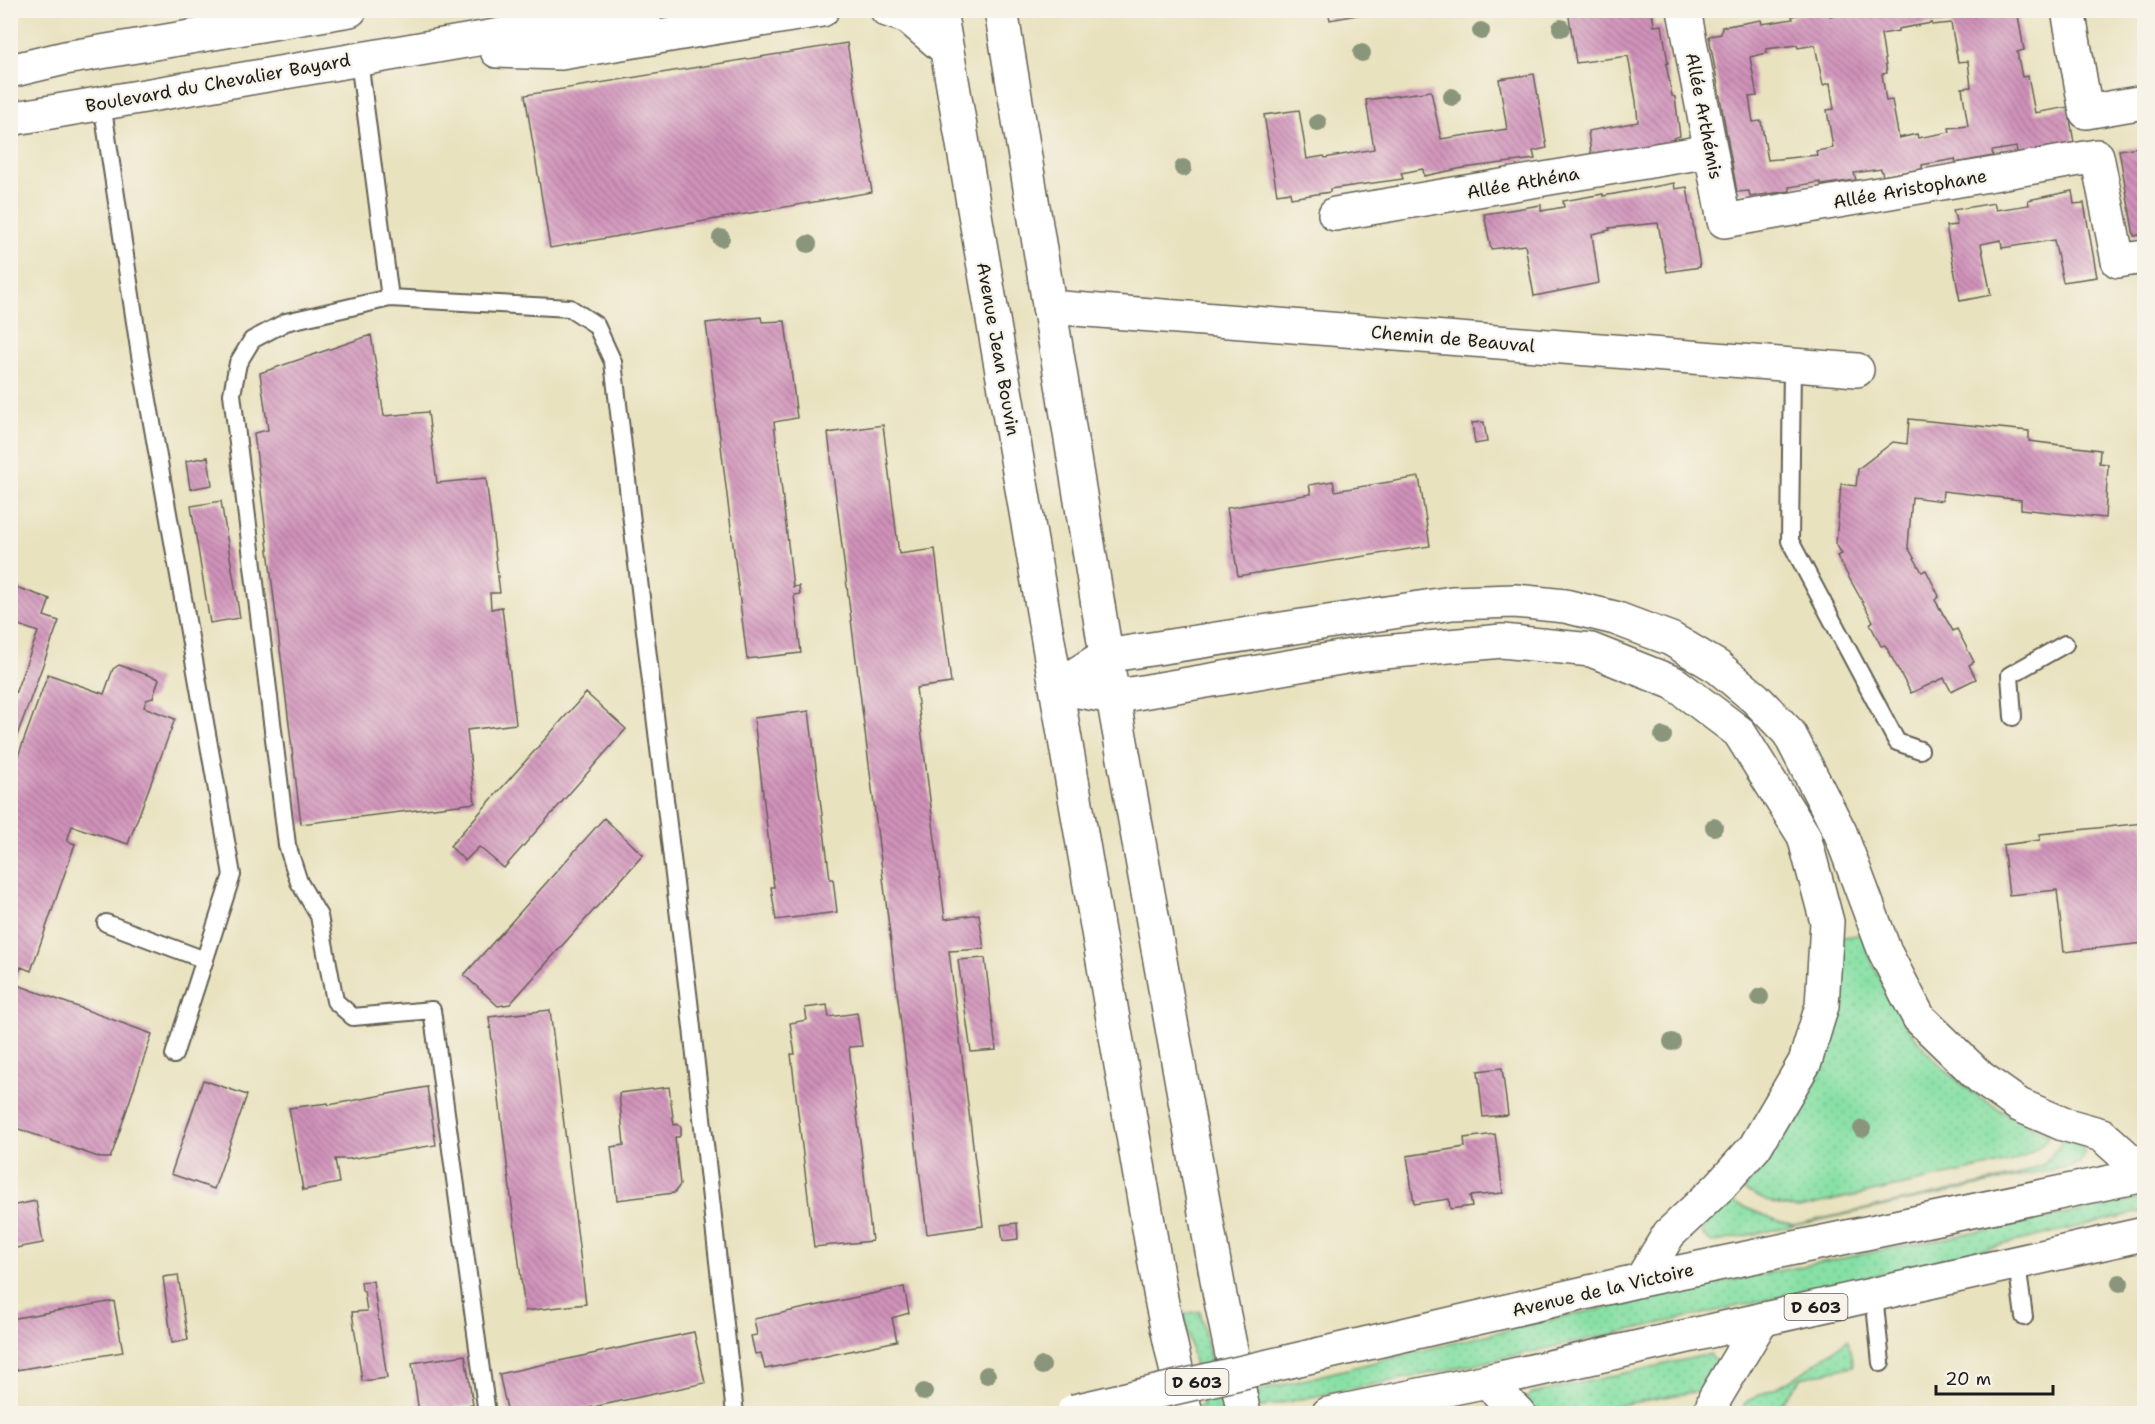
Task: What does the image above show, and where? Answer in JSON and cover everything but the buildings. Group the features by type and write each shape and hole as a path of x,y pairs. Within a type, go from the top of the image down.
{"main road":[{"path":"19,65 350,10"},
{"name":"Boulevard du Chevalier Bayard","path":"10,118 647,10"},
{"name":"Boulevard du Chevalier Bayard","path":"426,48 561,52 822,10"},
{"path":"887,10 908,17 947,50"},
{"name":"Avenue Jean Bouvin","path":"940,10 1162,1304 1186,1413"},
{"path":"1001,10 1083,507 1105,656 1220,1296 1244,1413"},
{"name":"Allée Arthémis","path":"1684,10 1724,221"},
{"path":"2068,10 2085,112 2145,102"},
{"name":"Allée Athéna","path":"1335,214 1710,151"},
{"name":"Allée Aristophane","path":"1724,221 2097,156 2118,261 2145,256"},
{"name":"Chemin de Beauval","path":"1049,307 1857,370"},
{"path":"1056,687 1105,656 1452,603 1515,601 1564,606 1615,618 1671,639 1718,667 1755,698 1789,733 1840,832 1885,952 1919,1018 1981,1078 2019,1105 2063,1124 2102,1135 2145,1174"},
{"path":"1056,687 1113,697 1363,654 1502,641 1591,650 1674,683 1739,732 1804,836 1827,922 1822,1006 1806,1062 1755,1147 1720,1186 1669,1234 1641,1280"},
{"name":"Avenue de la Victoire","path":"1069,1412 1641,1280 2145,1174"},
{"name":"D 603","path":"1330,1413 1487,1381 2145,1234"},
{"path":"1710,1413 1715,1398 1762,1319"},
{"path":"1487,1381 1519,1413"}],"lane":[{"path":"359,60 390,298"},
{"path":"102,103 140,355 232,875 174,1055"},
{"path":"487,1413 432,1010 353,1017 335,1001 319,916 299,882 287,845 232,394 238,363 252,340 285,322 390,298 570,308 596,325 613,362 735,1413"},
{"path":"1792,365 1790,542 1897,742 1920,750"},
{"path":"2013,717 2010,675 2065,644"},
{"path":"106,923 205,960"},
{"path":"2017,1263 2024,1317"},
{"path":"1874,1295 1881,1363"}],"green space":[{"path":"1862,934 1892,1003 1910,1031 1931,1057 1983,1100 2049,1135 2032,1152 2009,1162 1799,1208 1775,1204 1740,1188 1785,1130 1816,1070 1840,938"},
{"path":"2066,1139 2082,1146 2084,1153 2081,1162 2075,1165 1712,1243 1703,1234 1702,1225 1726,1200 1794,1225 2016,1176 2042,1165"},
{"path":"2144,1198 2144,1211 1851,1281 1481,1363 1232,1413 1169,1414 1203,1405 1184,1314 1200,1311 1219,1401 1540,1322 1734,1280"},
{"path":"1848,1340 1853,1366 1801,1378 1774,1413 1740,1413 1747,1401 1793,1379"},
{"path":"1710,1354 1718,1365 1707,1377 1699,1391 1574,1413 1539,1413 1526,1405 1526,1398 1531,1394"}]}
